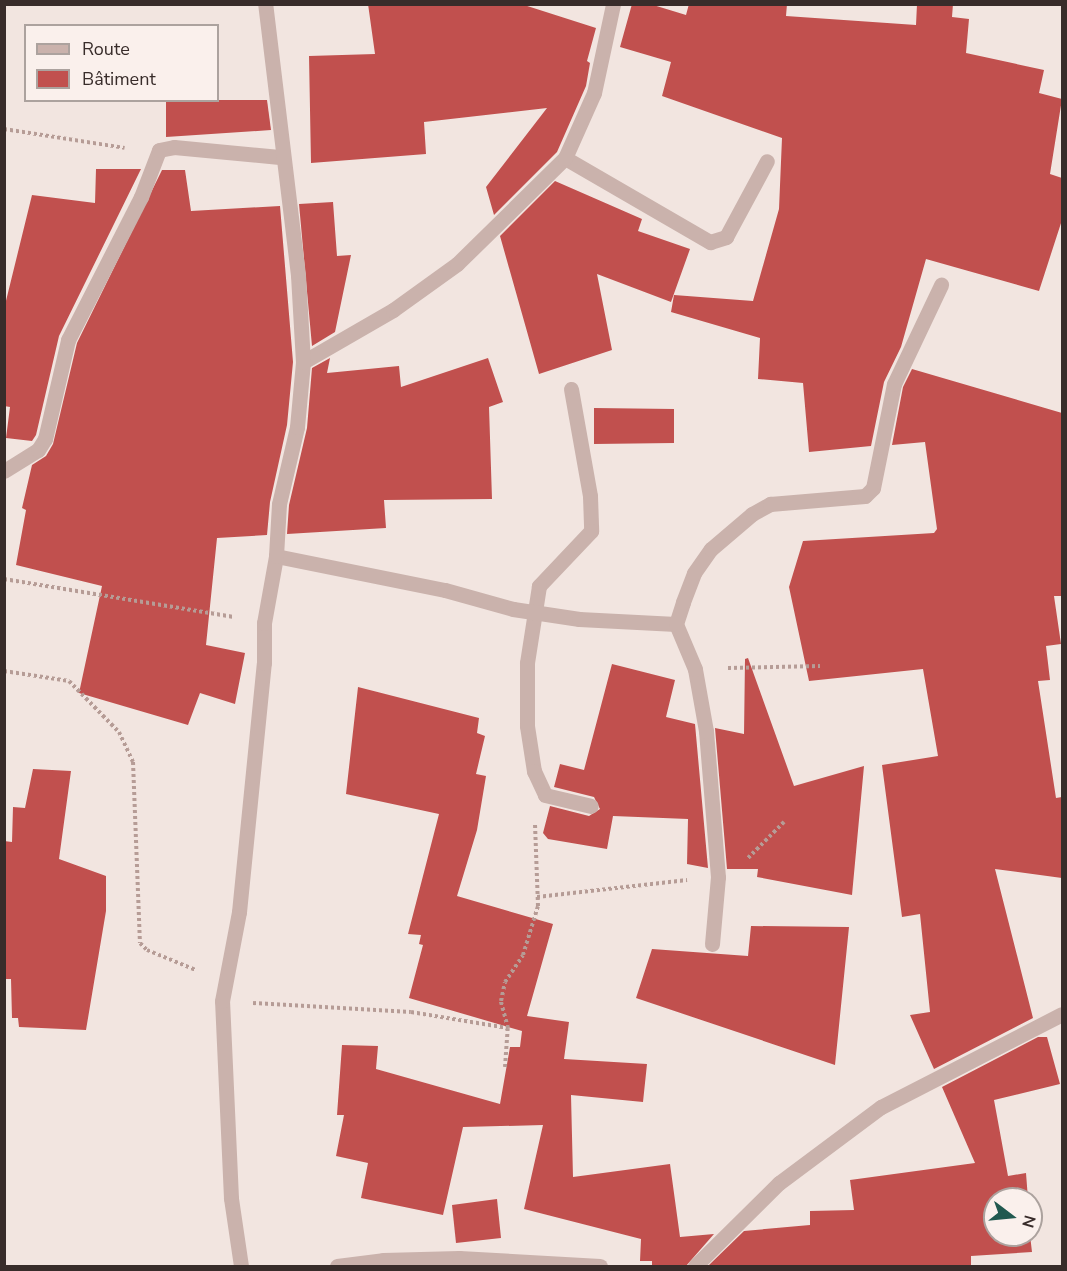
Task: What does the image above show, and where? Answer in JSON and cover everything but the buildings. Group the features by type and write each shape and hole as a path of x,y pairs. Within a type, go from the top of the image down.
{"street":[{"path":"241,1266 231,1198 222,1001 239,912 264,663 264,623 276,556 279,504 297,426 303,362 298,275 280,157 265,4"},
{"path":"303,362 393,310 457,264 565,158 594,93 613,4"},
{"path":"4,471 38,450 45,439 68,340 141,197 159,150 174,147 280,157"},
{"path":"565,158 710,242 726,237 766,161"},
{"path":"712,944 718,878 706,731 694,669 676,624 694,573 711,549 752,514 770,504 865,495 873,489 894,384 941,285"},
{"path":"571,389 590,496 591,531 539,586 527,663 527,726 534,771 545,795 591,806"},
{"path":"276,556 579,619 676,624"},
{"path":"695,1266 779,1183 881,1107 1062,1014"},
{"path":"337,1266 383,1260 459,1258 600,1266"}],"path":[{"path":"4,129 92,146 159,150"},
{"path":"4,579 170,604 264,623"},
{"path":"694,669 820,666"},
{"path":"4,671 69,681 120,732 133,762 140,943 147,950 224,981"},
{"path":"505,1067 508,1028 501,1010 506,982 523,955 537,897 535,821 545,795"},
{"path":"537,897 718,878 740,867 784,822"},
{"path":"222,1001 411,1012 508,1028"}]}
